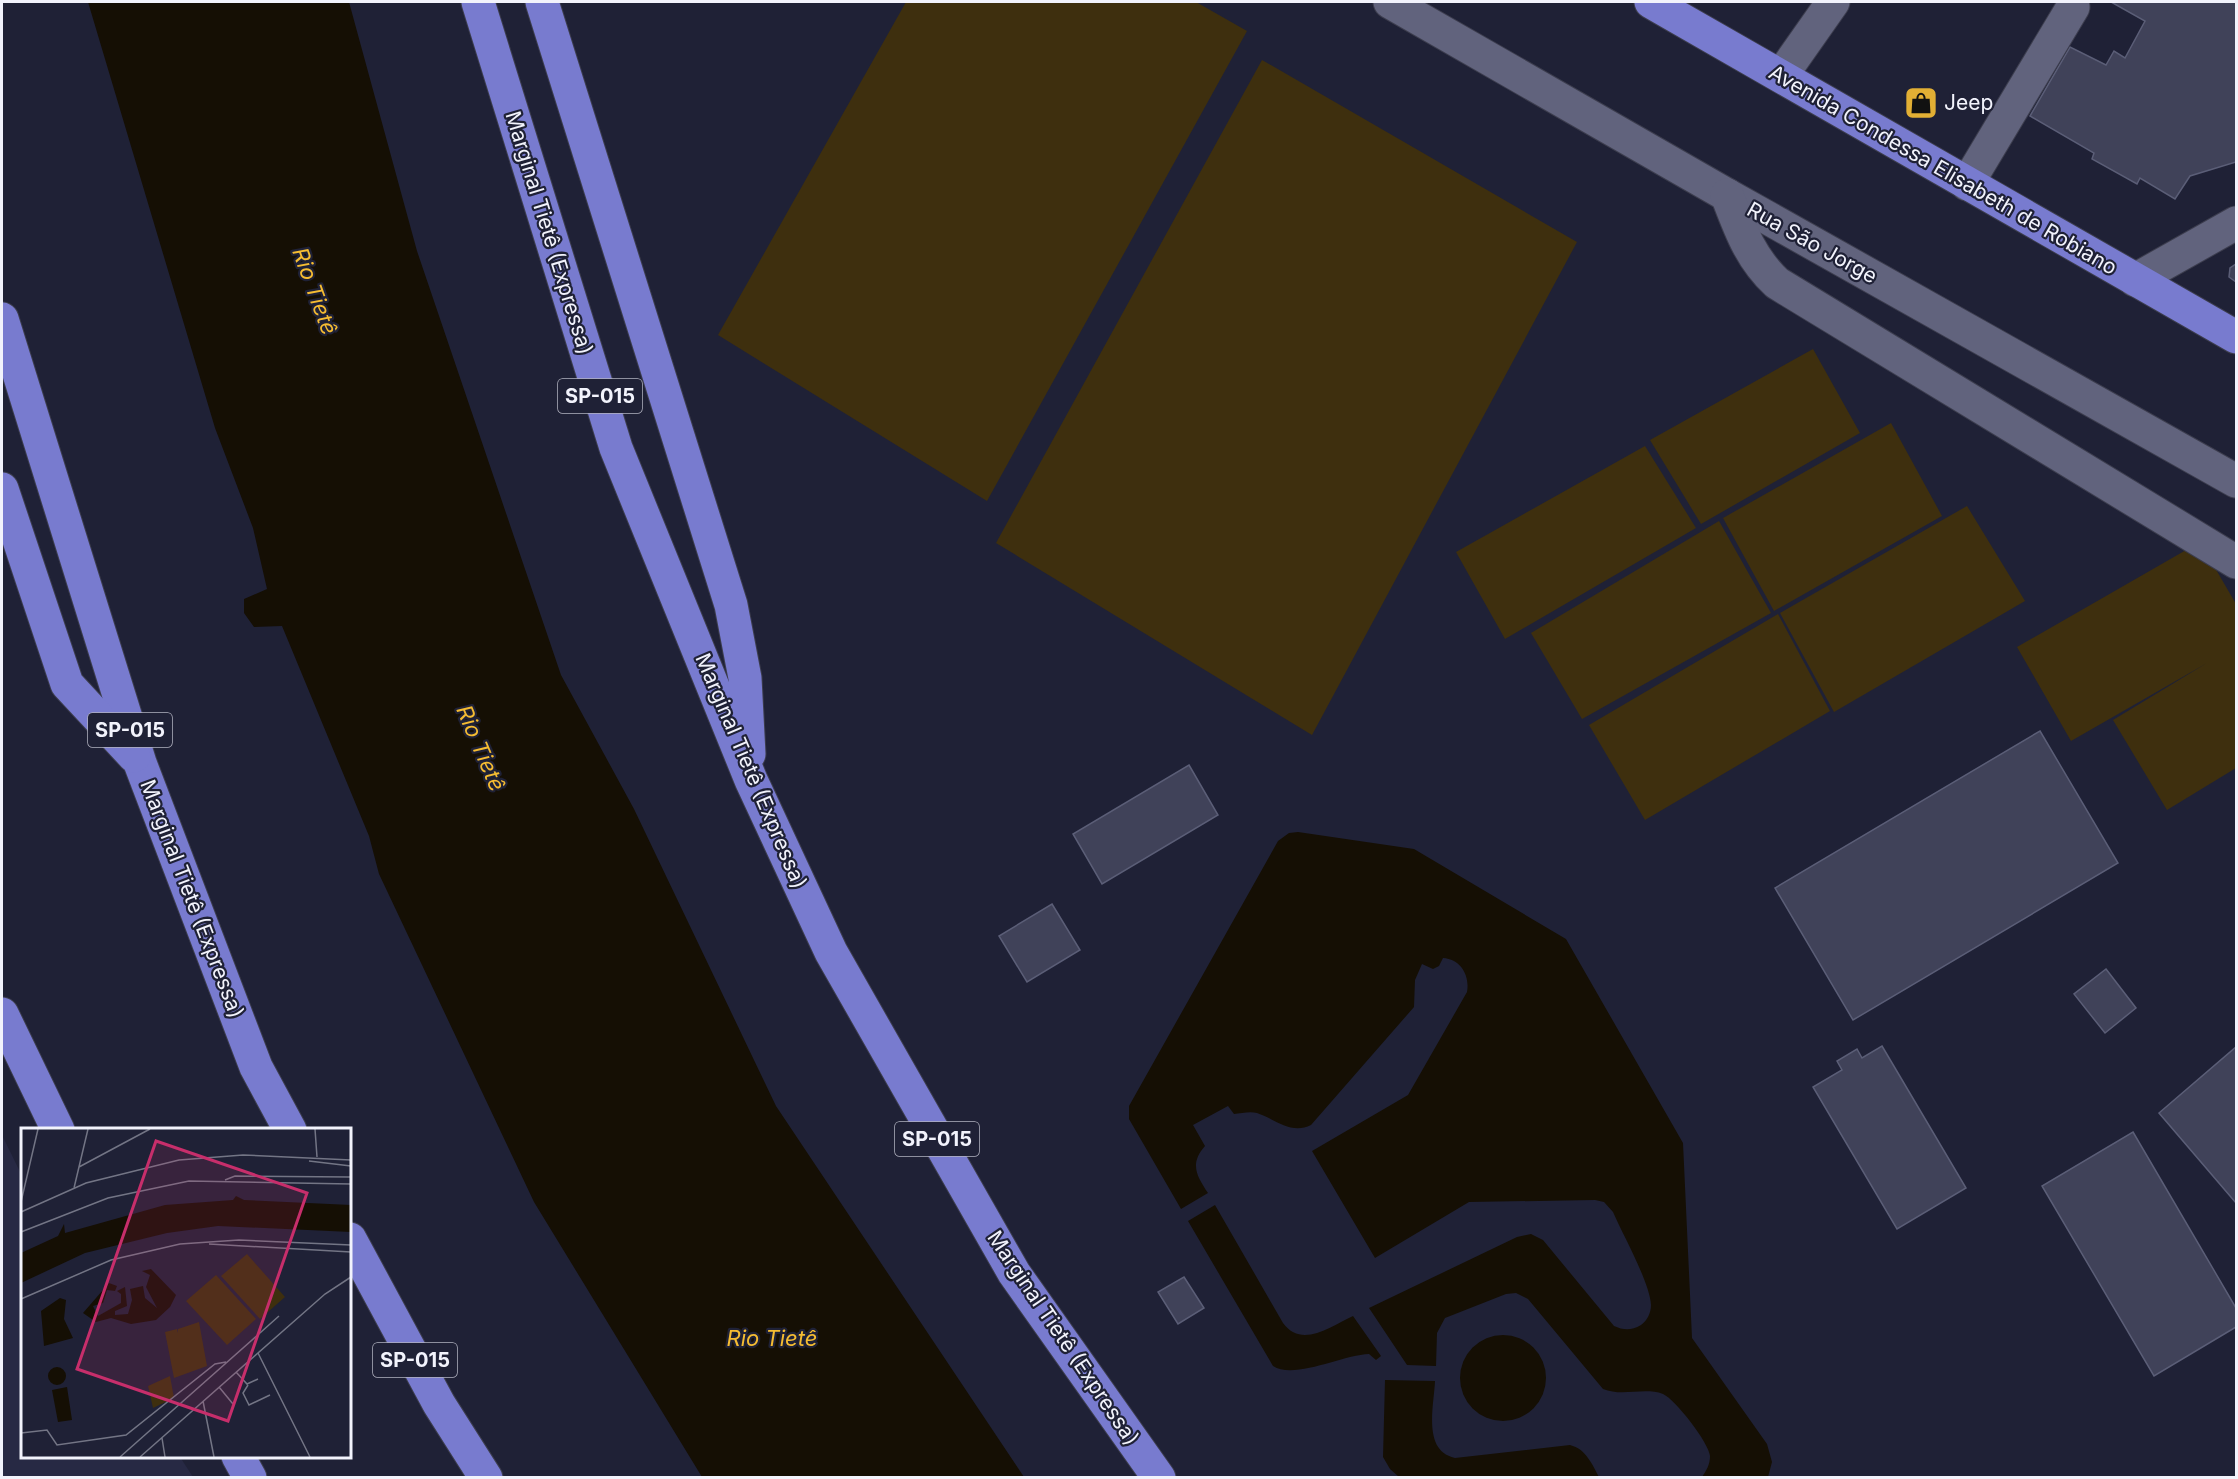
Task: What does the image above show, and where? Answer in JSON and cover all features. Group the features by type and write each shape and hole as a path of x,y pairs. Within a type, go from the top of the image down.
{"highway":[{"name":"Marginal Tietê (Expressa)","path":"478,2 616,447 751,780 831,952 1014,1273 1159,1478"},
{"path":"542,2 731,605 745,678 751,780"},
{"name":"Avenida Condessa Elisabeth de Robiano","path":"1651,2 2236,337"},
{"name":"Marginal Tietê (Expressa)","path":"2,319 140,763 256,1067 289,1128"},
{"path":"2,489 67,684 140,763"},
{"path":"2,1014 57,1128"},
{"name":"SP-015","path":"351,1241 439,1404 486,1478"},
{"path":"239,1458 250,1478"}],"street":[{"name":"Rua São Jorge","path":"1390,2 1727,195 2236,481"},
{"path":"1781,76 1833,2"},
{"path":"1967,184 2073,7"},
{"path":"1727,195 1747,248 1760,267 1777,283 2236,562"},
{"path":"2135,280 2236,223"}],"shaded area":[{"path":"906,2 1196,2 1247,31 987,501 718,335"},
{"path":"1262,60 1577,242 1312,735 996,543"},
{"path":"1813,349 1860,433 1701,524 1650,440"},
{"path":"1891,423 1942,516 1774,611 1723,518"},
{"path":"1645,446 1696,528 1505,639 1456,552"},
{"path":"1967,506 2025,601 1834,712 1780,613"},
{"path":"1719,521 1771,613 1582,719 1531,633"},
{"path":"2200,542 2236,604 2236,768 2167,810 2113,720 2207,663 2071,741 2017,647"},
{"path":"1778,614 1830,711 1645,820 1589,725"},
{"path":"2,1135 21,1174 21,1458 181,1458 193,1477 2,1477"}],"water":[{"name":"Rio Tietê","path":"88,2 349,2 417,251 561,675 634,809 776,1106 1024,1477 702,1477 534,1202 379,874 369,836 282,626 254,627 244,613 244,599 267,589 253,528 215,428"},
{"path":"1298,832 1414,849 1566,939 1683,1143 1692,1338 1767,1444 1772,1462 1768,1477 1702,1477 1709,1462 1708,1450 1698,1432 1675,1404 1663,1394 1656,1392 1618,1392 1603,1389 1528,1299 1516,1293 1506,1294 1445,1318 1437,1333 1436,1366 1407,1365 1369,1308 1517,1237 1531,1234 1543,1240 1614,1326 1627,1329 1637,1327 1645,1321 1650,1311 1649,1296 1641,1272 1613,1212 1604,1202 1595,1200 1469,1202 1375,1258 1312,1151 1408,1095 1467,992 1465,974 1455,961 1443,958 1439,966 1433,969 1422,964 1415,980 1414,1007 1311,1125 1304,1128 1290,1127 1255,1112 1234,1114 1228,1106 1193,1125 1205,1146 1197,1159 1196,1170 1208,1193 1181,1209 1129,1119 1129,1106 1278,841 1289,833"},
{"path":"1215,1205 1283,1323 1291,1331 1308,1335 1317,1333 1353,1316 1381,1356 1376,1360 1369,1354 1358,1355 1305,1369 1282,1370 1273,1366 1188,1221"},
{"path":"1503,1335 1520,1338 1539,1354 1543,1361 1546,1378 1543,1395 1527,1414 1520,1418 1503,1421 1486,1418 1467,1402 1463,1395 1460,1378 1463,1361 1479,1342 1486,1338"},
{"path":"1385,1380 1435,1381 1432,1426 1438,1447 1445,1454 1455,1458 1570,1445 1584,1453 1599,1477 1399,1477 1390,1469 1383,1457"}],"building":[{"path":"2111,2 2236,2 2236,162 2190,176 2175,199 2140,178 2137,184 2092,159 2094,153 2030,116 2070,47 2106,65 2114,51 2125,58 2145,21"},
{"path":"2236,264 2236,282 2229,277 2230,268"},
{"path":"2040,731 2118,863 1853,1020 1775,888"},
{"path":"1189,765 1218,815 1102,884 1073,834"},
{"path":"1052,904 1080,950 1027,982 999,936"},
{"path":"2106,969 2136,1008 2105,1033 2074,994"},
{"path":"1882,1046 1966,1188 1897,1229 1813,1087 1842,1070 1837,1061 1857,1049 1862,1058"},
{"path":"2236,1047 2236,1203 2159,1113"},
{"path":"2133,1132 2236,1308 2236,1327 2154,1376 2042,1186"},
{"path":"1184,1277 1204,1308 1178,1324 1158,1292"}],"place":[{"name":"Jeep","path":"1921,103"}]}
